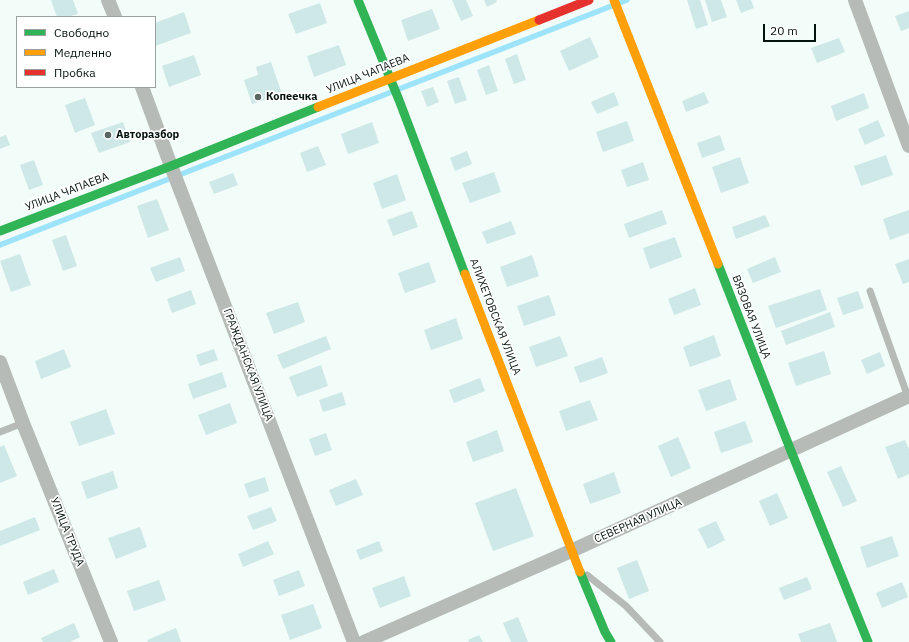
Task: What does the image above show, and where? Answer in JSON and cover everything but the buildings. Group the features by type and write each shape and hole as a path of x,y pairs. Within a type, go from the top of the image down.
{"street":[{"path":"108,0 115,16"},
{"name":"АЛИХЕТОВСКАЯ УЛИЦА","path":"358,0 390,78 571,551 605,632 611,642"},
{"name":"УЛИЦА ЧАПАЕВА","path":"0,231 171,166 589,0"},
{"name":"ВЯЗОВАЯ УЛИЦА","path":"614,0 791,451 868,642"},
{"path":"855,0 909,146"},
{"name":"ГРАЖДАНСКАЯ УЛИЦА","path":"142,88 354,642"},
{"name":"УЛИЦА ТРУДА","path":"0,362 111,642"},
{"name":"СЕВЕРНАЯ УЛИЦА","path":"364,642 571,551 908,397"}],"lane":[{"path":"870,291 908,397"},
{"path":"0,432 23,423"},
{"path":"578,567 626,606 660,642"}],"waterway":[{"path":"0,245 627,0"}],"traffic: fast":[{"path":"358,0 399,100 465,274"},
{"path":"0,231 171,166 318,107"},
{"path":"718,264 868,642"},
{"path":"580,572 605,632 611,642"}],"traffic: slow":[{"path":"614,0 718,264"},
{"path":"318,107 539,20"},
{"path":"465,274 580,572"}],"traffic: jam":[{"path":"539,20 589,0"}],"place":[{"name":"Копеечка","path":"258,97"},
{"name":"Авторазбор","path":"108,135"}]}
